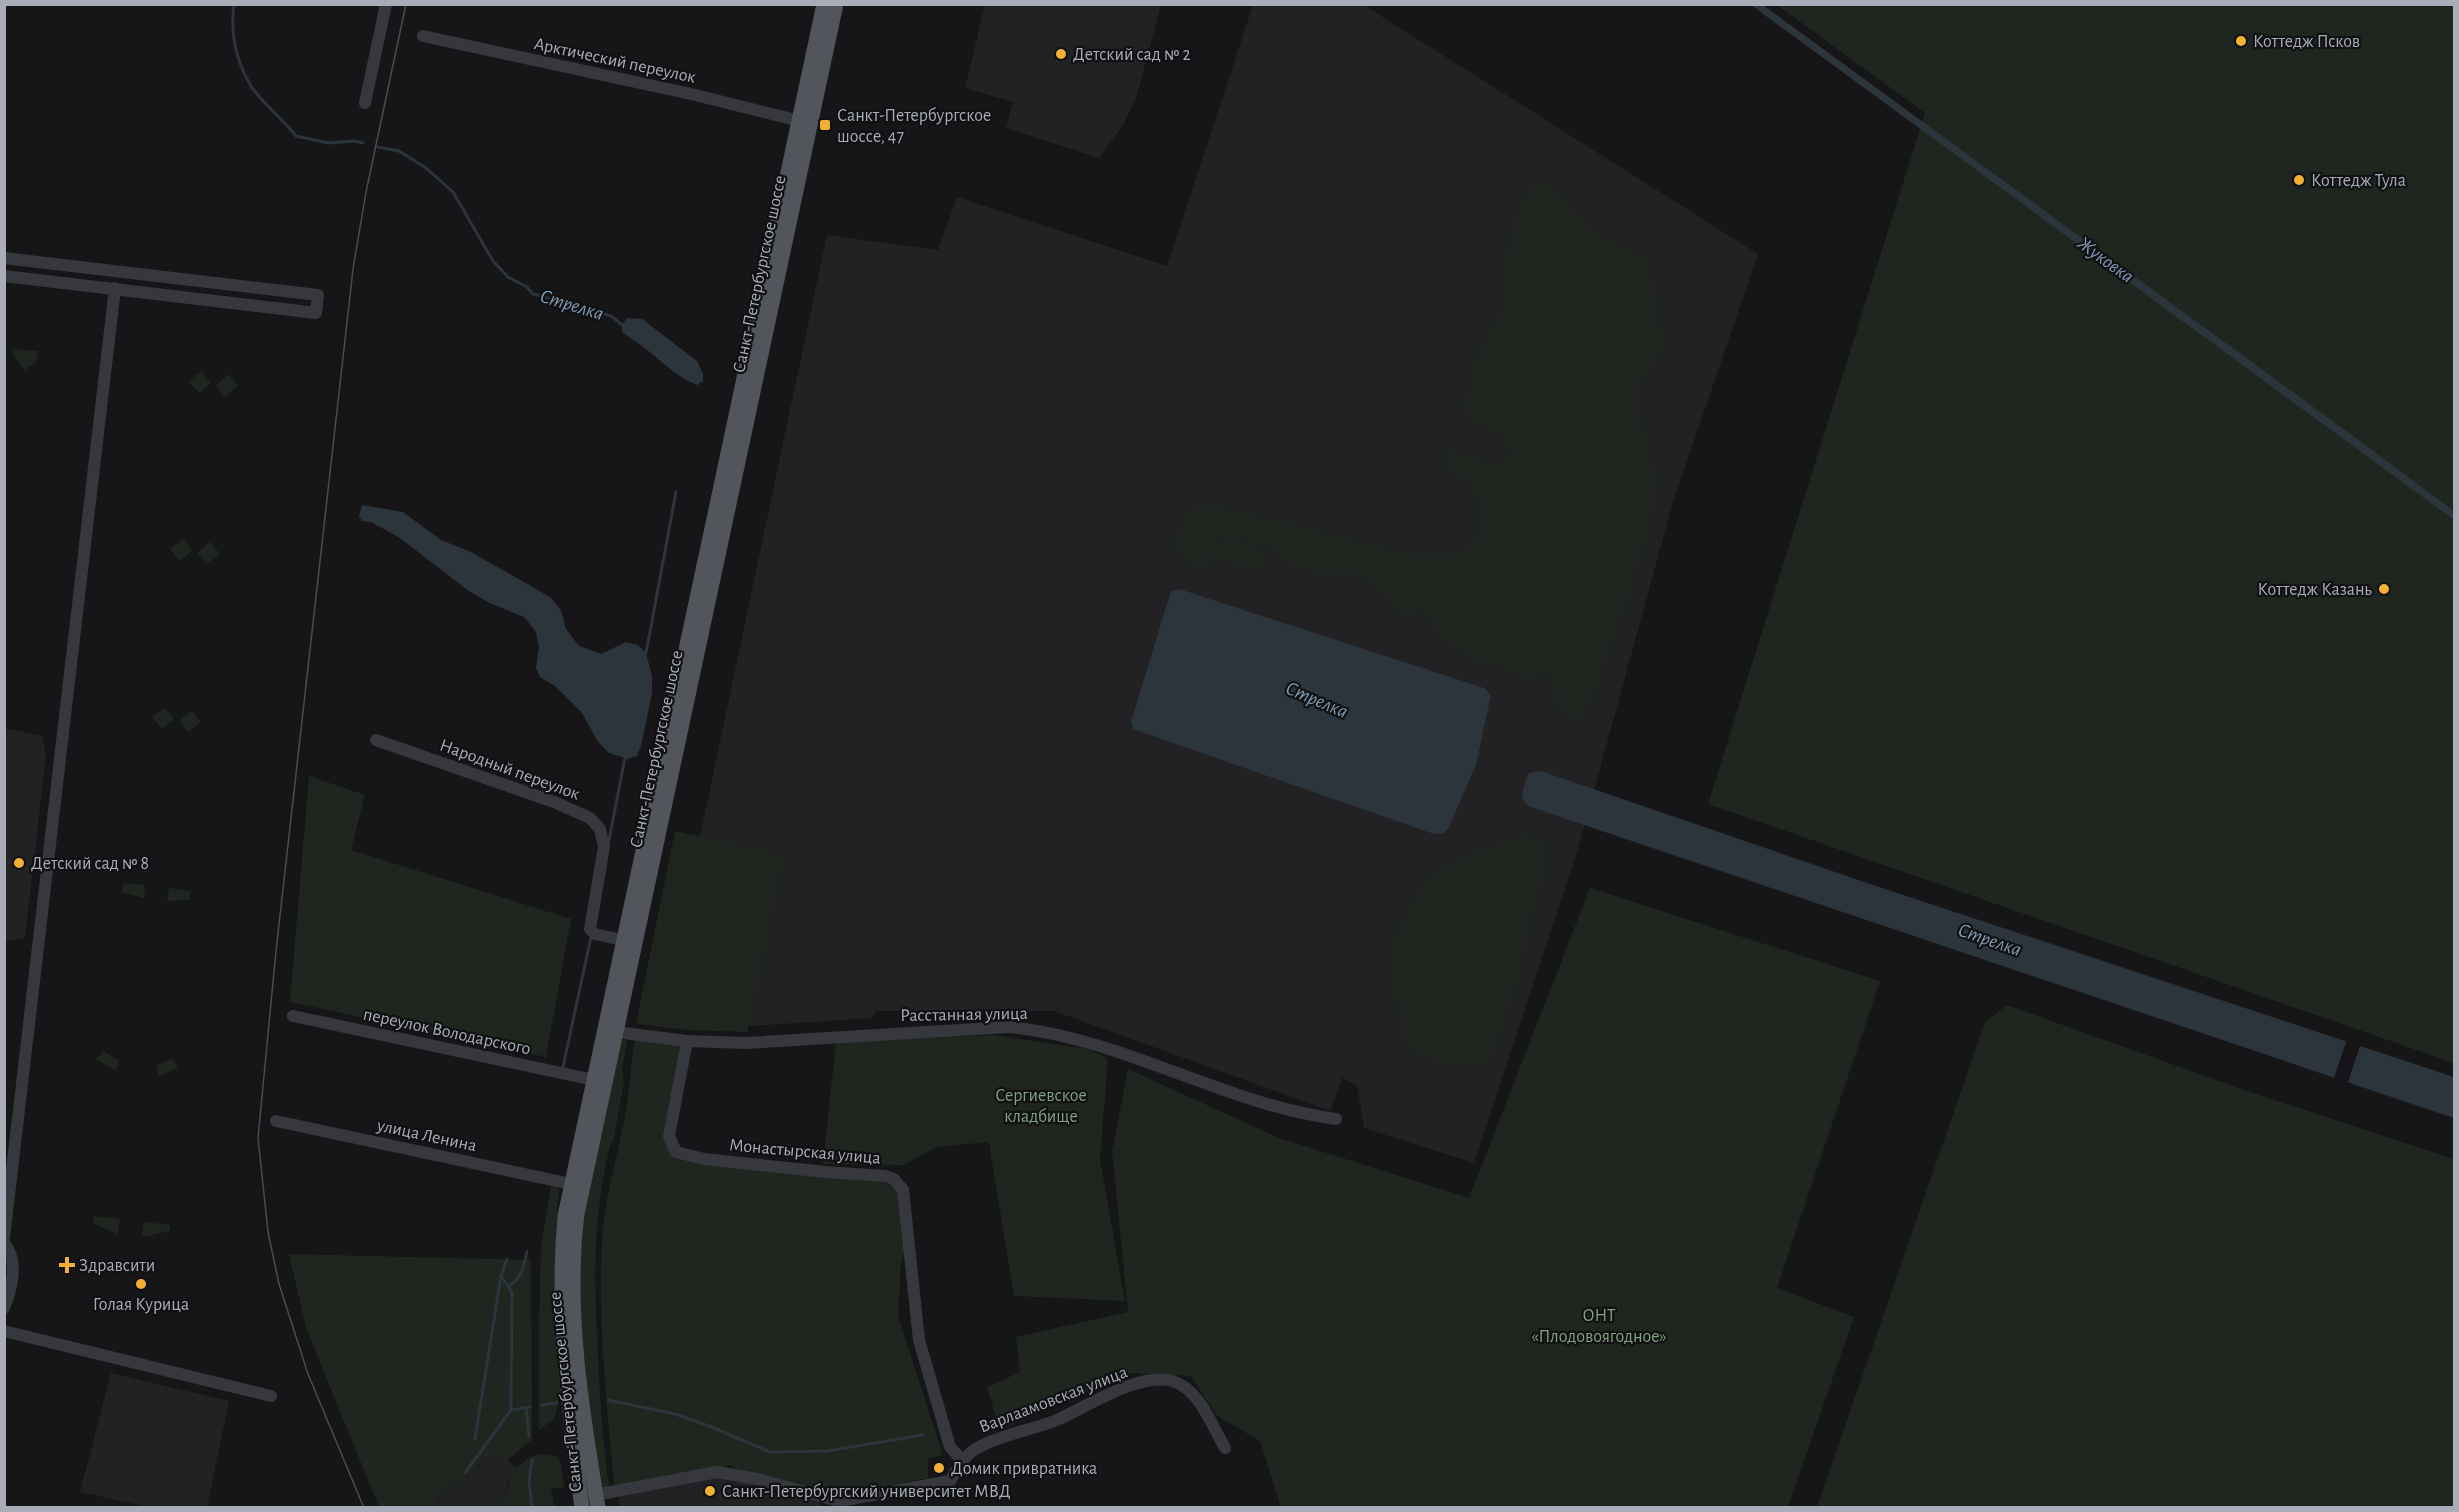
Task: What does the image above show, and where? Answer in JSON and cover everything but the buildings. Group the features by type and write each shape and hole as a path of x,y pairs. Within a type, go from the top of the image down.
{"main road":[{"name":"Санкт-Петербургское шоссе","path":"582,1508 562,1324 563,1240 571,1184 824,4"},
{"name":"Санкт-Петербургское шоссе","path":"597,1501 572,1307 573,1260 582,1187 836,4"}],"street":[{"path":"365,103 386,4"},
{"name":"Арктический переулок","path":"423,36 691,94 800,121"},
{"path":"4,258 318,295 316,313 4,276"},
{"path":"4,1308 11,1283 13,1263 10,1250 4,1241 115,288"},
{"name":"Народный переулок","path":"376,740 554,802 590,818 600,829 604,847 590,929 595,934 622,940"},
{"name":"переулок Володарского","path":"293,1016 594,1080"},
{"name":"Расстанная улица","path":"616,1032 687,1041 746,1043 1009,1027 1037,1030 1099,1046 1303,1115 1336,1119"},
{"name":"Монастырская улица","path":"687,1041 669,1136 676,1152 704,1159 826,1172 879,1175 894,1179 903,1190 920,1340 950,1447 963,1461"},
{"name":"улица Ленина","path":"276,1121 571,1184"},
{"path":"4,1331 271,1396"},
{"name":"Варлаамовская улица","path":"597,1501 717,1472 757,1479 839,1501 950,1481 963,1461 980,1446 1057,1420 1109,1393 1155,1381 1172,1381 1190,1390 1225,1448"}],"shaded area":[{"path":"1362,4 1758,254 1673,502 1578,849 1474,1163 1364,1128 1357,1086 1342,1077 1331,1111 1054,1011 877,1011 872,1018 749,1026 661,1021 827,235 938,250 957,197 1167,266 1253,5"},
{"name":"Детский сад № 2","path":"985,5 1161,5 1136,98 1124,123 1099,158 1006,128 1013,102 965,88"},
{"name":"Детский сад № 8","path":"5,728 42,736 46,755 25,938 5,942"},
{"path":"111,1373 229,1401 207,1507 148,1507 80,1492"},
{"path":"486,1457 507,1460 517,1469 508,1482 503,1507 435,1508 446,1482 462,1484"},
{"name":"Санкт-Петербургский университет МВД","path":"716,1477 756,1485 791,1498 817,1498 823,1507 620,1508 618,1497"}],"green space":[{"path":"1777,5 2454,5 2454,1063 1708,804 1925,113"},
{"path":"1544,181 1560,193 1586,227 1631,250 1647,261 1654,283 1656,314 1662,336 1661,353 1638,386 1637,406 1656,476 1651,522 1623,612 1589,707 1580,717 1569,718 1557,709 1557,688 1548,675 1519,677 1498,663 1473,660 1451,646 1421,611 1398,614 1385,595 1360,573 1312,572 1290,565 1276,550 1244,538 1226,537 1269,551 1262,573 1215,558 1222,537 1216,535 1211,561 1201,570 1181,558 1175,543 1191,507 1222,507 1415,555 1457,555 1477,540 1481,513 1471,481 1451,473 1444,458 1446,450 1454,451 1486,463 1502,466 1511,455 1505,437 1468,420 1464,403 1481,345 1497,325 1505,289 1508,246 1521,203 1532,184"},
{"path":"13,349 38,351 36,362 25,370 13,354"},
{"path":"201,371 211,383 199,393 189,381"},
{"path":"229,374 238,386 225,397 216,385"},
{"path":"183,539 192,551 180,561 170,549"},
{"path":"210,542 220,554 207,564 197,553"},
{"path":"164,707 174,719 162,729 152,717"},
{"path":"192,710 201,722 188,733 179,721"},
{"path":"309,776 365,795 351,850 571,919 546,1057 290,1002"},
{"path":"675,831 784,855 747,1032 688,1030 636,1024"},
{"path":"1526,835 1547,841 1545,871 1532,909 1519,973 1501,1032 1485,1068 1442,1062 1412,1050 1403,1044 1402,1014 1388,981 1390,946 1408,910 1431,875 1474,852"},
{"path":"123,883 145,885 144,898 122,892"},
{"path":"169,888 191,891 190,900 167,901"},
{"name":"ОНТ «Плодовоягодное»","path":"1590,888 1880,981 1777,1288 1854,1317 1788,1507 1281,1507 1260,1441 1217,1416 1191,1376 1128,1373 1000,1430 987,1387 1020,1372 1016,1337 1128,1312 1112,1151 1128,1069 1279,1138 1469,1198"},
{"path":"2007,1005 2247,1091 2454,1159 2454,1507 1817,1507 1985,1022"},
{"name":"Сергиевское кладбище","path":"993,1035 1087,1049 1108,1058 1100,1160 1125,1301 1014,1296 989,1142 936,1147 904,1165 823,1164 836,1042"},
{"path":"635,1039 680,1044 666,1136 677,1158 880,1179 891,1184 899,1192 906,1245 901,1264 898,1316 943,1455 928,1458 928,1478 859,1491 820,1490 817,1486 812,1490 733,1468 731,1465 614,1485 603,1357 601,1260 605,1215 627,1107"},
{"path":"622,1040 627,1040 622,1069 624,1081 614,1139 610,1146 604,1174 597,1225 596,1301 600,1388 609,1486 600,1489 580,1338 582,1224"},
{"path":"104,1051 119,1061 115,1071 96,1059"},
{"path":"173,1059 178,1068 159,1076 156,1065"},
{"path":"551,1186 559,1188 556,1234 556,1325 561,1391 554,1419 539,1430 541,1247"},
{"path":"94,1216 120,1219 118,1234 93,1223"},
{"path":"144,1222 170,1225 170,1231 142,1237"},
{"path":"289,1254 531,1260 532,1440 507,1460 486,1457 462,1484 446,1483 435,1507 379,1507 306,1328"},
{"path":"541,1454 557,1456 561,1464 564,1487 551,1489 554,1506 566,1507 503,1507 510,1481 518,1467 524,1461"}],"water":[{"name":"Жуковка","path":"1751,5 1763,5 2360,441 2454,511 2454,520"},
{"path":"627,318 642,319 697,361 703,374 703,381 697,385 682,377 622,332 622,325"},
{"path":"362,505 403,512 441,540 471,552 550,597 561,610 566,629 579,646 601,654 626,642 638,645 646,653 652,676 652,693 637,756 628,759 609,753 598,742 582,713 555,686 540,677 536,668 539,647 536,632 524,617 470,592 400,538 371,522 362,521 359,516"},
{"path":"1179,589 1484,688 1491,695 1476,765 1449,827 1443,834 1431,833 1133,729 1131,722 1171,591"},
{"path":"1541,771 1867,883 2454,1077 2454,1118 1528,806 1523,798 1525,782 1529,773"}],"pier":[{"path":"2347,1039 2361,1043 2347,1085 2333,1081"}],"waterway":[{"path":"234,4 235,47 241,67 261,99 296,136 328,143 354,141 363,143"},
{"name":"Стрелка","path":"378,147 399,151 426,168 453,192 493,261 508,277 527,287 533,294 555,300 564,299 586,309 611,316 625,327"},
{"path":"646,653 676,492"},
{"path":"608,845 625,758"},
{"path":"563,1067 591,937"},
{"path":"508,1286 519,1276 527,1252"},
{"path":"475,1439 501,1276 507,1259"},
{"path":"501,1276 512,1292 511,1410"},
{"path":"608,1400 675,1414 770,1452 827,1451 923,1435"},
{"path":"542,1405 557,1403"},
{"path":"465,1473 511,1410 530,1407"},
{"path":"526,1408 529,1436"},
{"path":"532,1460 529,1480 532,1508"}],"tram line":[{"path":"364,1508 308,1374 279,1284 268,1232 258,1138 276,951 353,269 366,192 406,4"}],"place":[{"name":"Коттедж Псков","path":"2241,41"},
{"name":"Детский сад № 2","path":"1061,54"},
{"name":"Санкт-Петербургское шоссе, 47","path":"825,125"},
{"name":"Коттедж Тула","path":"2299,180"},
{"name":"Коттедж Казань","path":"2384,589"},
{"name":"Детский сад № 8","path":"19,863"},
{"name":"Здравсити","path":"67,1265"},
{"name":"Голая Курица","path":"141,1284"},
{"name":"Домик привратника","path":"939,1468"},
{"name":"Санкт-Петербургский университет МВД","path":"710,1491"}]}
